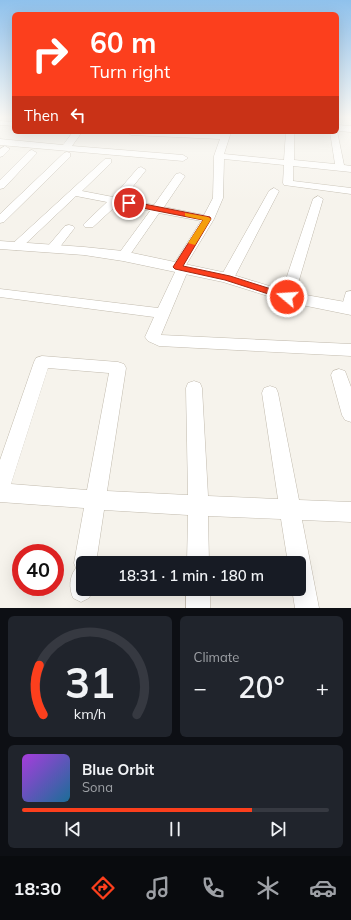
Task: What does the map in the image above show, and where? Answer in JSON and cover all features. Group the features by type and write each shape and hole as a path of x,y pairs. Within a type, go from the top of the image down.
{"street":[{"path":"0,220 66,151 70,145"},
{"path":"223,145 219,156 219,192 208,219 180,268 153,337 160,341 351,350"},
{"path":"290,145 288,183 351,191"},
{"path":"336,145 340,168"},
{"path":"2,148 183,158"},
{"path":"0,186 32,153"},
{"path":"219,156 351,169"},
{"path":"16,246 108,160"},
{"path":"89,225 115,201 141,170"},
{"path":"123,256 158,209 180,176"},
{"path":"227,278 274,191"},
{"path":"73,192 208,219"},
{"path":"287,297 318,199"},
{"path":"52,249 69,228"},
{"path":"0,245 123,256 227,278 287,297 350,305"},
{"path":"0,293 163,313"},
{"path":"0,488 42,362 118,368 86,556"},
{"path":"339,376 351,415"},
{"path":"194,388 198,556"},
{"path":"270,393 307,608"},
{"path":"0,493 198,506 351,512"},
{"path":"198,596 198,608"}],"slow traffic":[{"path":"187,215 208,219 192,243"}],"route":[{"path":"129,203 208,219 178,267 227,278 287,297"}]}
